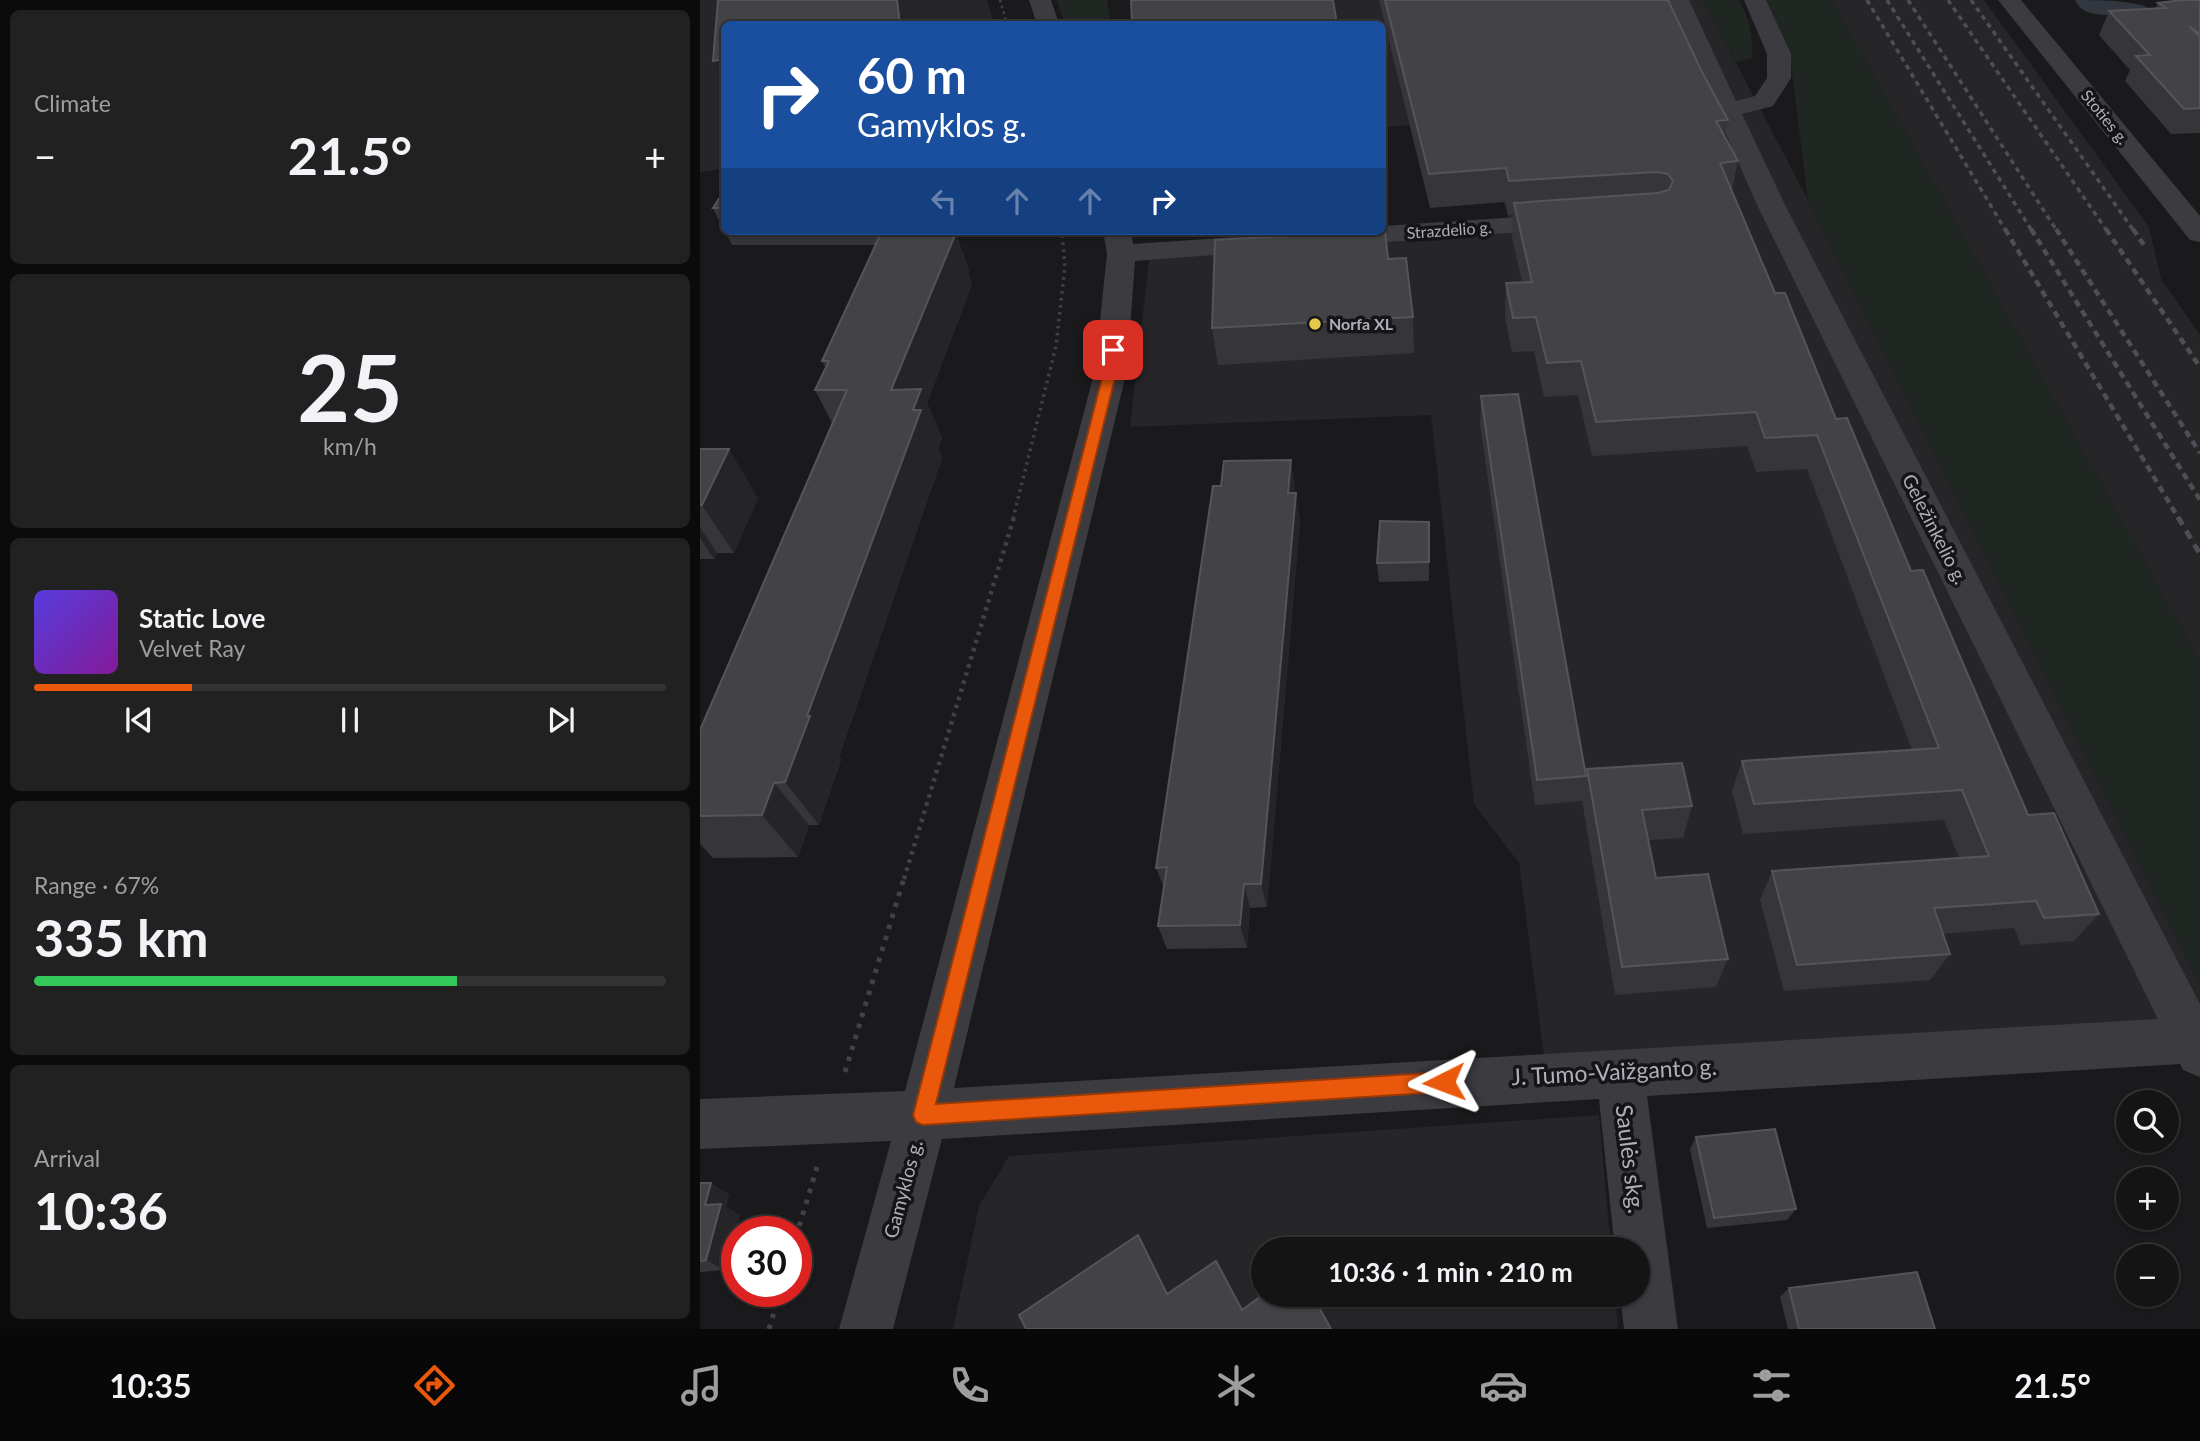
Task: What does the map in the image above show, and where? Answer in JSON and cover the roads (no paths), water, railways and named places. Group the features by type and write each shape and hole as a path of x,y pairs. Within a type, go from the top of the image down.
{"street":[{"path":"1040,0 1047,21"},
{"name":"Geležinkelio g.","path":"1678,0 1772,207 2197,1046"},
{"path":"1728,110 1763,101 1779,78 1779,54 1755,0"},
{"name":"Stoties g.","path":"2009,0 2199,232"},
{"name":"Strazdelio g.","path":"1386,234 1598,220"},
{"name":"Strazdelio g.","path":"1119,242 1305,240 1378,235"},
{"name":"Gamyklos g.","path":"866,1329 923,1115 1111,370 1119,242"},
{"name":"J. Tumo-Vaižganto g.","path":"700,1124 923,1115 1620,1072 2197,1046"},
{"name":"Saulės skg.","path":"1620,1072 1651,1329"}],"railway":[{"path":"1867,0 2006,231"},
{"path":"1887,0 2032,231"},
{"path":"1908,0 2057,231"},
{"path":"1948,0 2107,231"},
{"path":"1971,0 2134,231"},
{"path":"2005,229 2179,519"},
{"path":"2031,229 2200,500"},
{"path":"2056,229 2200,453"},
{"path":"2106,229 2200,367"},
{"path":"2133,229 2146,248"},
{"path":"2178,517 2200,554"}],"place":[{"name":"Norfa XL","path":"1315,324"}]}
